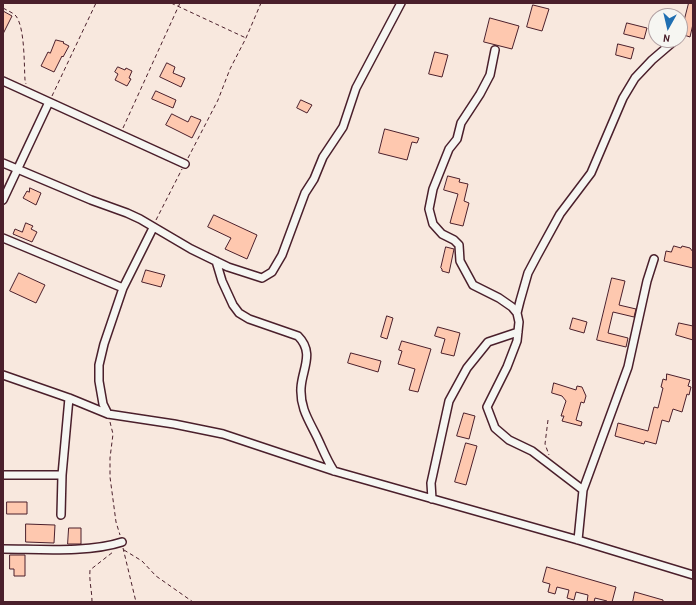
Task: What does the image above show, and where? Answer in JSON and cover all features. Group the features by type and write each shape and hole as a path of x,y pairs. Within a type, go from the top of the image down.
{"street":[{"path":"3,163 90,200 127,213 191,249 228,267 262,278 272,272 282,255 305,193 314,179 323,157 343,127 356,88 401,3"},
{"path":"582,490 532,451 509,440 495,428 487,407 507,367 517,341 519,322 517,313 523,287 531,267 560,214 591,173 623,98 635,78 666,48"},
{"path":"495,50 490,75 480,94 460,123 457,139 449,148 434,189 429,209 432,224 442,234 454,240 459,245 460,261 473,284 499,298 512,307 517,313"},
{"path":"3,81 185,164"},
{"path":"3,200 49,102"},
{"path":"108,414 103,404 99,381 99,365 104,344 123,288 153,228"},
{"path":"3,238 123,288"},
{"path":"578,540 582,490 628,367 647,281 654,259"},
{"path":"216,261 222,281 233,306 239,313 249,319 298,336 303,341 306,347 307,357 301,387 302,405 328,462 334,471"},
{"path":"432,499 430,483 449,401 467,368 488,342 518,332"},
{"path":"3,375 69,398 108,414 174,424 222,434 334,471 578,540 693,575"},
{"path":"61,515 62,475 69,398"},
{"path":"3,475 62,475"},
{"path":"3,549 80,548 110,546 122,542"}],"path":[{"path":"49,102 96,3"},
{"path":"171,3 246,38"},
{"path":"120,134 180,3"},
{"path":"153,228 178,174 185,164 218,100 230,68 246,38 261,3"},
{"path":"3,8 12,12 17,17 22,28 25,80 29,93"},
{"path":"108,414 113,434 110,458 110,477 116,522 136,602"},
{"path":"548,420 545,444 549,455"},
{"path":"92,602 92,589 89,578 90,570 112,554 122,542"},
{"path":"124,550 142,560 156,576 193,602"}],"building":[{"path":"689,3 693,3 693,24 690,37 688,36"},
{"path":"533,5 549,9 542,31 527,27"},
{"path":"3,11 12,16 3,34"},
{"path":"490,18 519,26 512,49 484,42"},
{"path":"627,23 647,28 644,39 624,34"},
{"path":"56,40 64,42 63,43 69,46 54,72 41,66 48,52 50,53"},
{"path":"618,44 634,48 631,59 616,55"},
{"path":"435,52 448,55 442,77 429,74"},
{"path":"167,63 175,67 173,73 185,78 181,87 160,77"},
{"path":"118,67 125,70 126,68 132,71 129,78 131,79 127,86 115,80 118,74 115,72"},
{"path":"156,91 176,100 173,108 152,99"},
{"path":"301,100 312,105 307,113 297,108"},
{"path":"172,114 188,122 191,116 201,120 192,138 166,125"},
{"path":"385,129 419,138 417,143 412,142 407,160 379,153"},
{"path":"448,176 460,179 459,182 468,184 464,201 469,203 463,226 450,223 458,194 444,190"},
{"path":"30,188 41,193 36,205 23,198 27,191 29,192"},
{"path":"214,215 257,235 247,259 225,249 231,238 208,227"},
{"path":"26,223 33,226 31,229 37,232 32,242 13,234 15,229 22,232"},
{"path":"674,246 690,248 693,252 693,268 664,261 666,251 671,252"},
{"path":"446,247 454,249 449,273 442,271 441,268"},
{"path":"146,270 165,275 161,287 142,282"},
{"path":"19,273 45,285 36,303 10,291"},
{"path":"612,278 625,281 619,305 636,309 634,317 613,312 608,333 628,338 626,347 597,340"},
{"path":"387,316 393,318 387,339 381,337"},
{"path":"573,318 587,322 584,333 570,329"},
{"path":"679,323 693,326 693,340 676,335"},
{"path":"438,327 460,333 454,356 441,353 445,339 435,336"},
{"path":"402,341 431,349 418,392 409,390 415,369 398,364 402,351 399,350"},
{"path":"351,353 381,361 378,372 348,363"},
{"path":"667,374 690,380 688,386 691,387 689,395 687,394 682,412 673,409 669,422 662,420 656,444 645,441 644,444 615,436 618,423 648,431 654,407 658,408 663,388 661,387 663,379 666,380"},
{"path":"554,383 576,390 577,386 582,387 586,396 584,403 581,402 576,420 582,422 581,426 562,421 564,416 561,416 566,401 562,396 552,393"},
{"path":"464,413 475,416 469,439 457,436"},
{"path":"466,443 477,446 466,485 455,482"},
{"path":"7,502 27,502 27,514 7,514"},
{"path":"26,524 55,525 54,543 26,542"},
{"path":"69,528 81,528 81,544 68,544"},
{"path":"10,555 25,555 25,576 14,576 14,569 10,569"},
{"path":"547,567 616,587 612,602 595,598 594,602 587,602 588,595 576,592 574,600 567,598 569,590 557,587 555,594 548,592 550,584 543,582"},
{"path":"635,592 663,600 663,602 633,602"}]}
